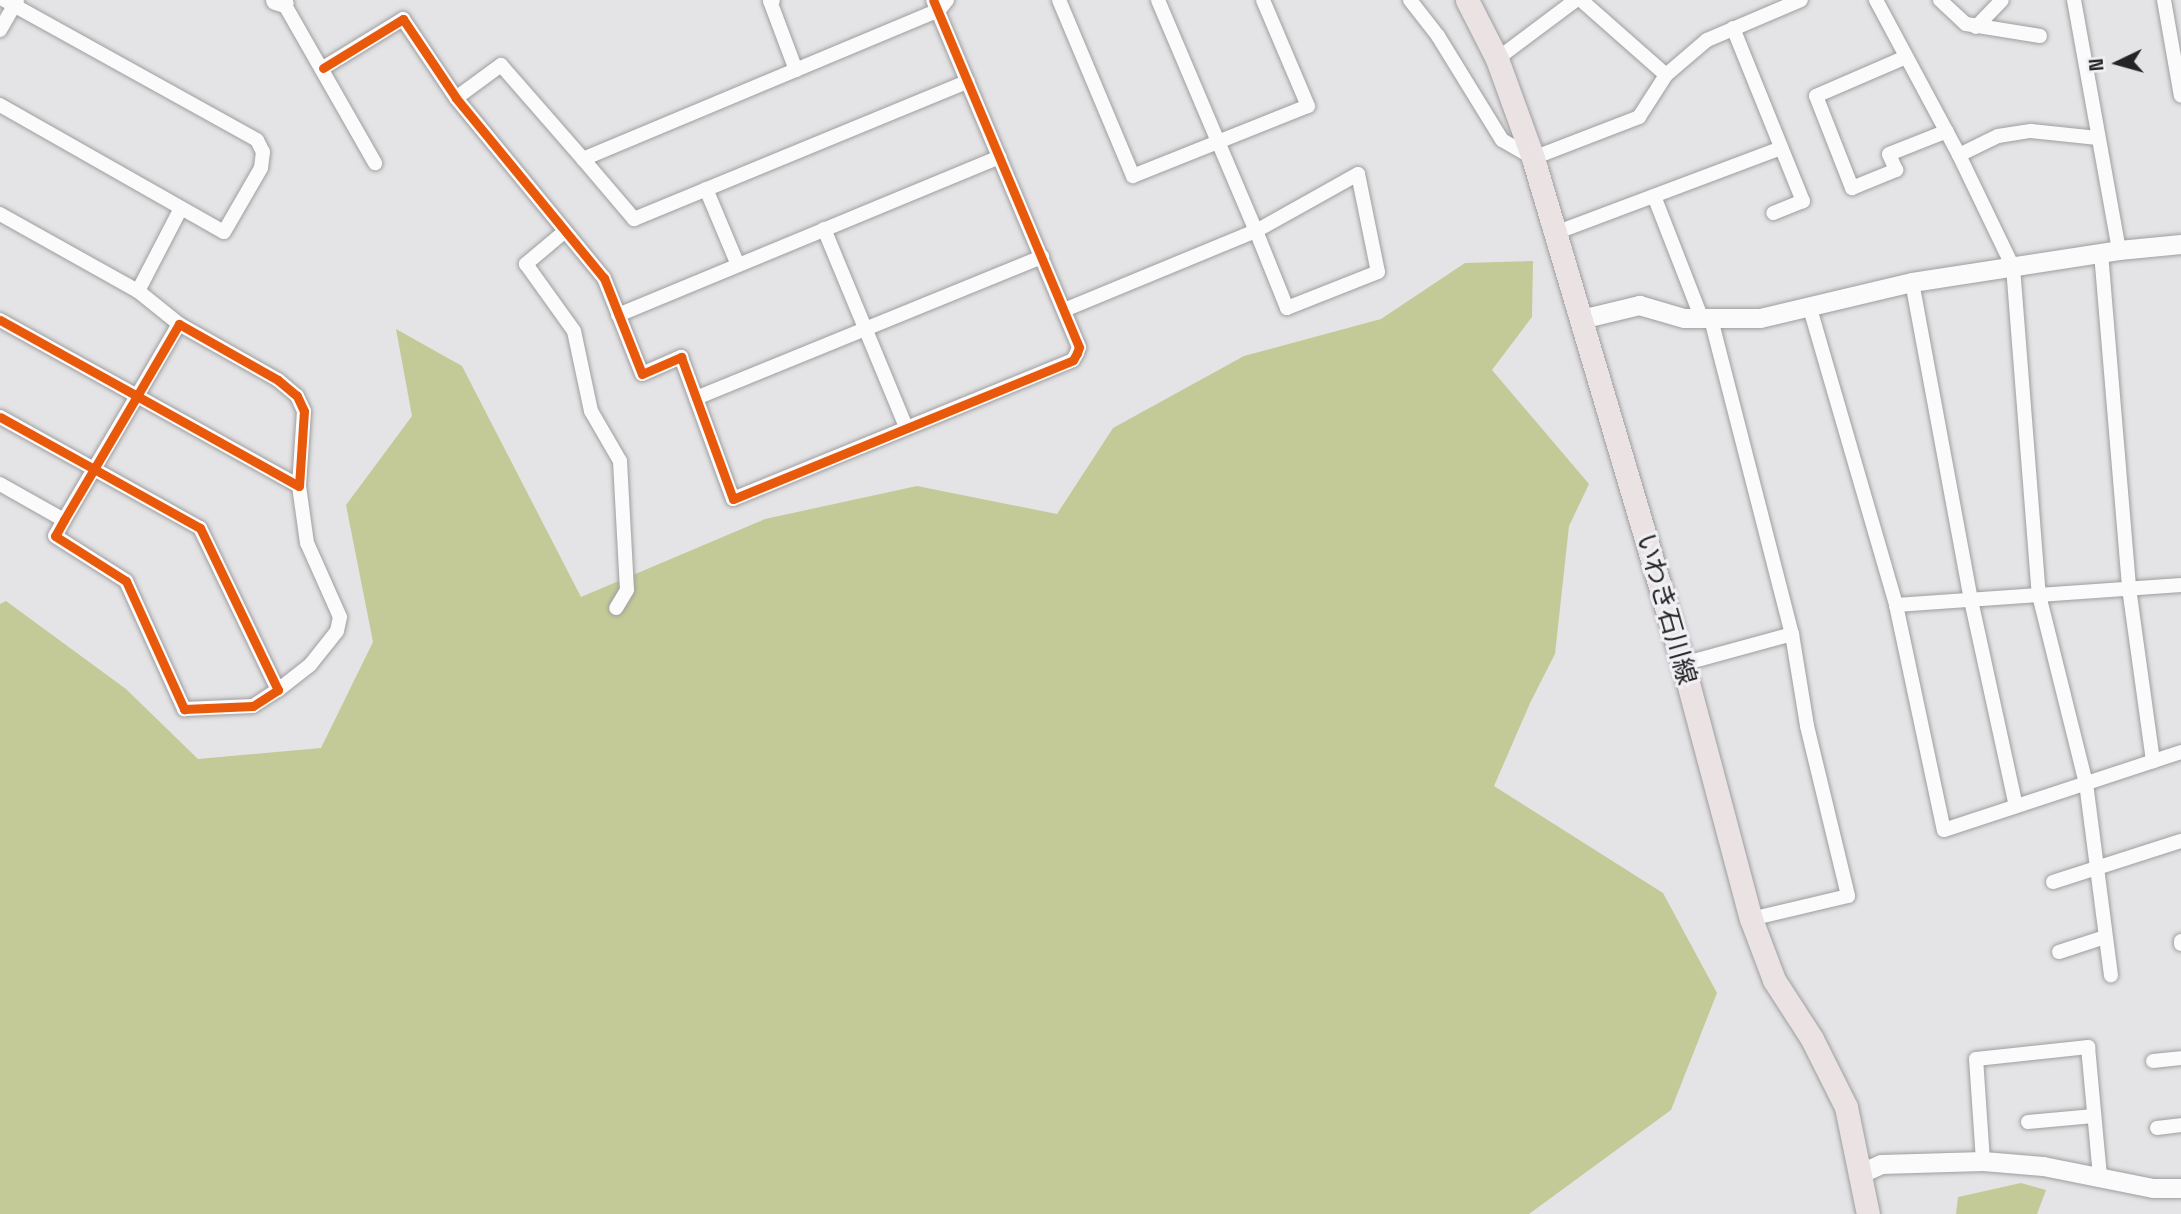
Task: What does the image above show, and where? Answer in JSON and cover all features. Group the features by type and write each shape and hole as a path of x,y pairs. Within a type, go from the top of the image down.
{"main road":[{"name":"いわき石川線","path":"1466,0 1497,59 1533,158 1683,664 1751,919 1774,980 1812,1039 1846,1107 1868,1214"}],"street":[{"path":"773,0 770,1 796,70"},
{"path":"1059,0 1133,176 1308,106 1263,0"},
{"path":"1064,310 1256,231 1358,174 1378,272 1287,308 1256,231 1158,0"},
{"path":"1410,0 1438,36 1502,140 1533,158 1639,117 1666,75 1707,40 1801,0"},
{"path":"1497,59 1578,0 1666,75"},
{"path":"1876,0 1947,131 2013,267 2039,595 2086,783 2111,975"},
{"path":"1940,0 1966,24 2040,36"},
{"path":"1976,27 2002,0"},
{"path":"2074,0 2098,138 2110,251 2129,588 2153,761"},
{"path":"2165,0 2181,96"},
{"path":"282,1 323,68 375,163"},
{"path":"0,30 11,2 257,140 263,152 261,168 224,232 0,105"},
{"path":"323,68 403,19 456,98 604,278 642,374 681,357 733,499 1073,360 1079,347 968,81 940,3 796,70 583,159"},
{"path":"1733,28 1803,201 1773,213"},
{"path":"1906,57 1816,96 1852,188 1896,170 1889,154 1947,131"},
{"path":"456,98 501,65 634,219 968,81"},
{"path":"1959,155 1998,136 2031,131 2098,138"},
{"path":"1555,233 1781,148"},
{"path":"618,314 1000,157"},
{"path":"706,189 738,265"},
{"path":"1654,196 1706,319 1792,634 1807,726 1849,896 1751,919"},
{"path":"138,291 181,208"},
{"path":"0,214 138,291 178,324 278,380 298,396 304,411 299,486 307,544 340,617 337,631 310,665 253,706 184,709 126,581 55,536 178,324"},
{"path":"824,229 906,427"},
{"path":"564,232 526,264 574,331 591,411 620,461 627,590 616,608"},
{"path":"1581,319 1639,305 1669,314 1706,319 1760,318 1912,282 2110,251 2181,244"},
{"path":"696,398 1042,257"},
{"path":"1912,282 1971,600 2016,806"},
{"path":"1809,305 1896,605 1944,830 2181,752"},
{"path":"0,320 299,486"},
{"path":"0,417 200,528 278,690"},
{"path":"0,484 64,520"},
{"path":"1896,605 2181,584"},
{"path":"1683,664 1792,634"},
{"path":"2053,882 2181,841"},
{"path":"2059,952 2105,937"},
{"path":"1983,1161 1976,1059 2088,1047 2100,1176"},
{"path":"2153,1061 2181,1058"},
{"path":"2028,1122 2094,1116"},
{"path":"2157,1128 2181,1125"},
{"path":"1861,1173 1881,1164 1983,1161 2043,1166 2152,1188 2181,1188"}],"green space":[{"path":"1533,261 1532,317 1492,370 1589,484 1569,526 1555,654 1494,786 1663,893 1717,993 1671,1110 1529,1214 0,1214 0,604 6,601 126,689 198,759 321,748 373,642 346,505 412,416 396,329 462,366 581,597 765,519 917,486 1057,514 1113,428 1244,356 1381,319 1465,263"},
{"path":"2021,1183 2046,1190 2037,1214 1956,1214 1958,1197"}],"cycle path":[{"path":"323,68 403,19 456,98 604,278 642,374 681,357 733,499 1073,360 1077,353 1079,347 933,0"},
{"path":"0,320 137,396 299,486 304,411 297,396 278,380 179,324 137,396 94,469 64,520 55,536 126,581 184,709 253,706 278,690 200,528 94,469 0,417"}]}
